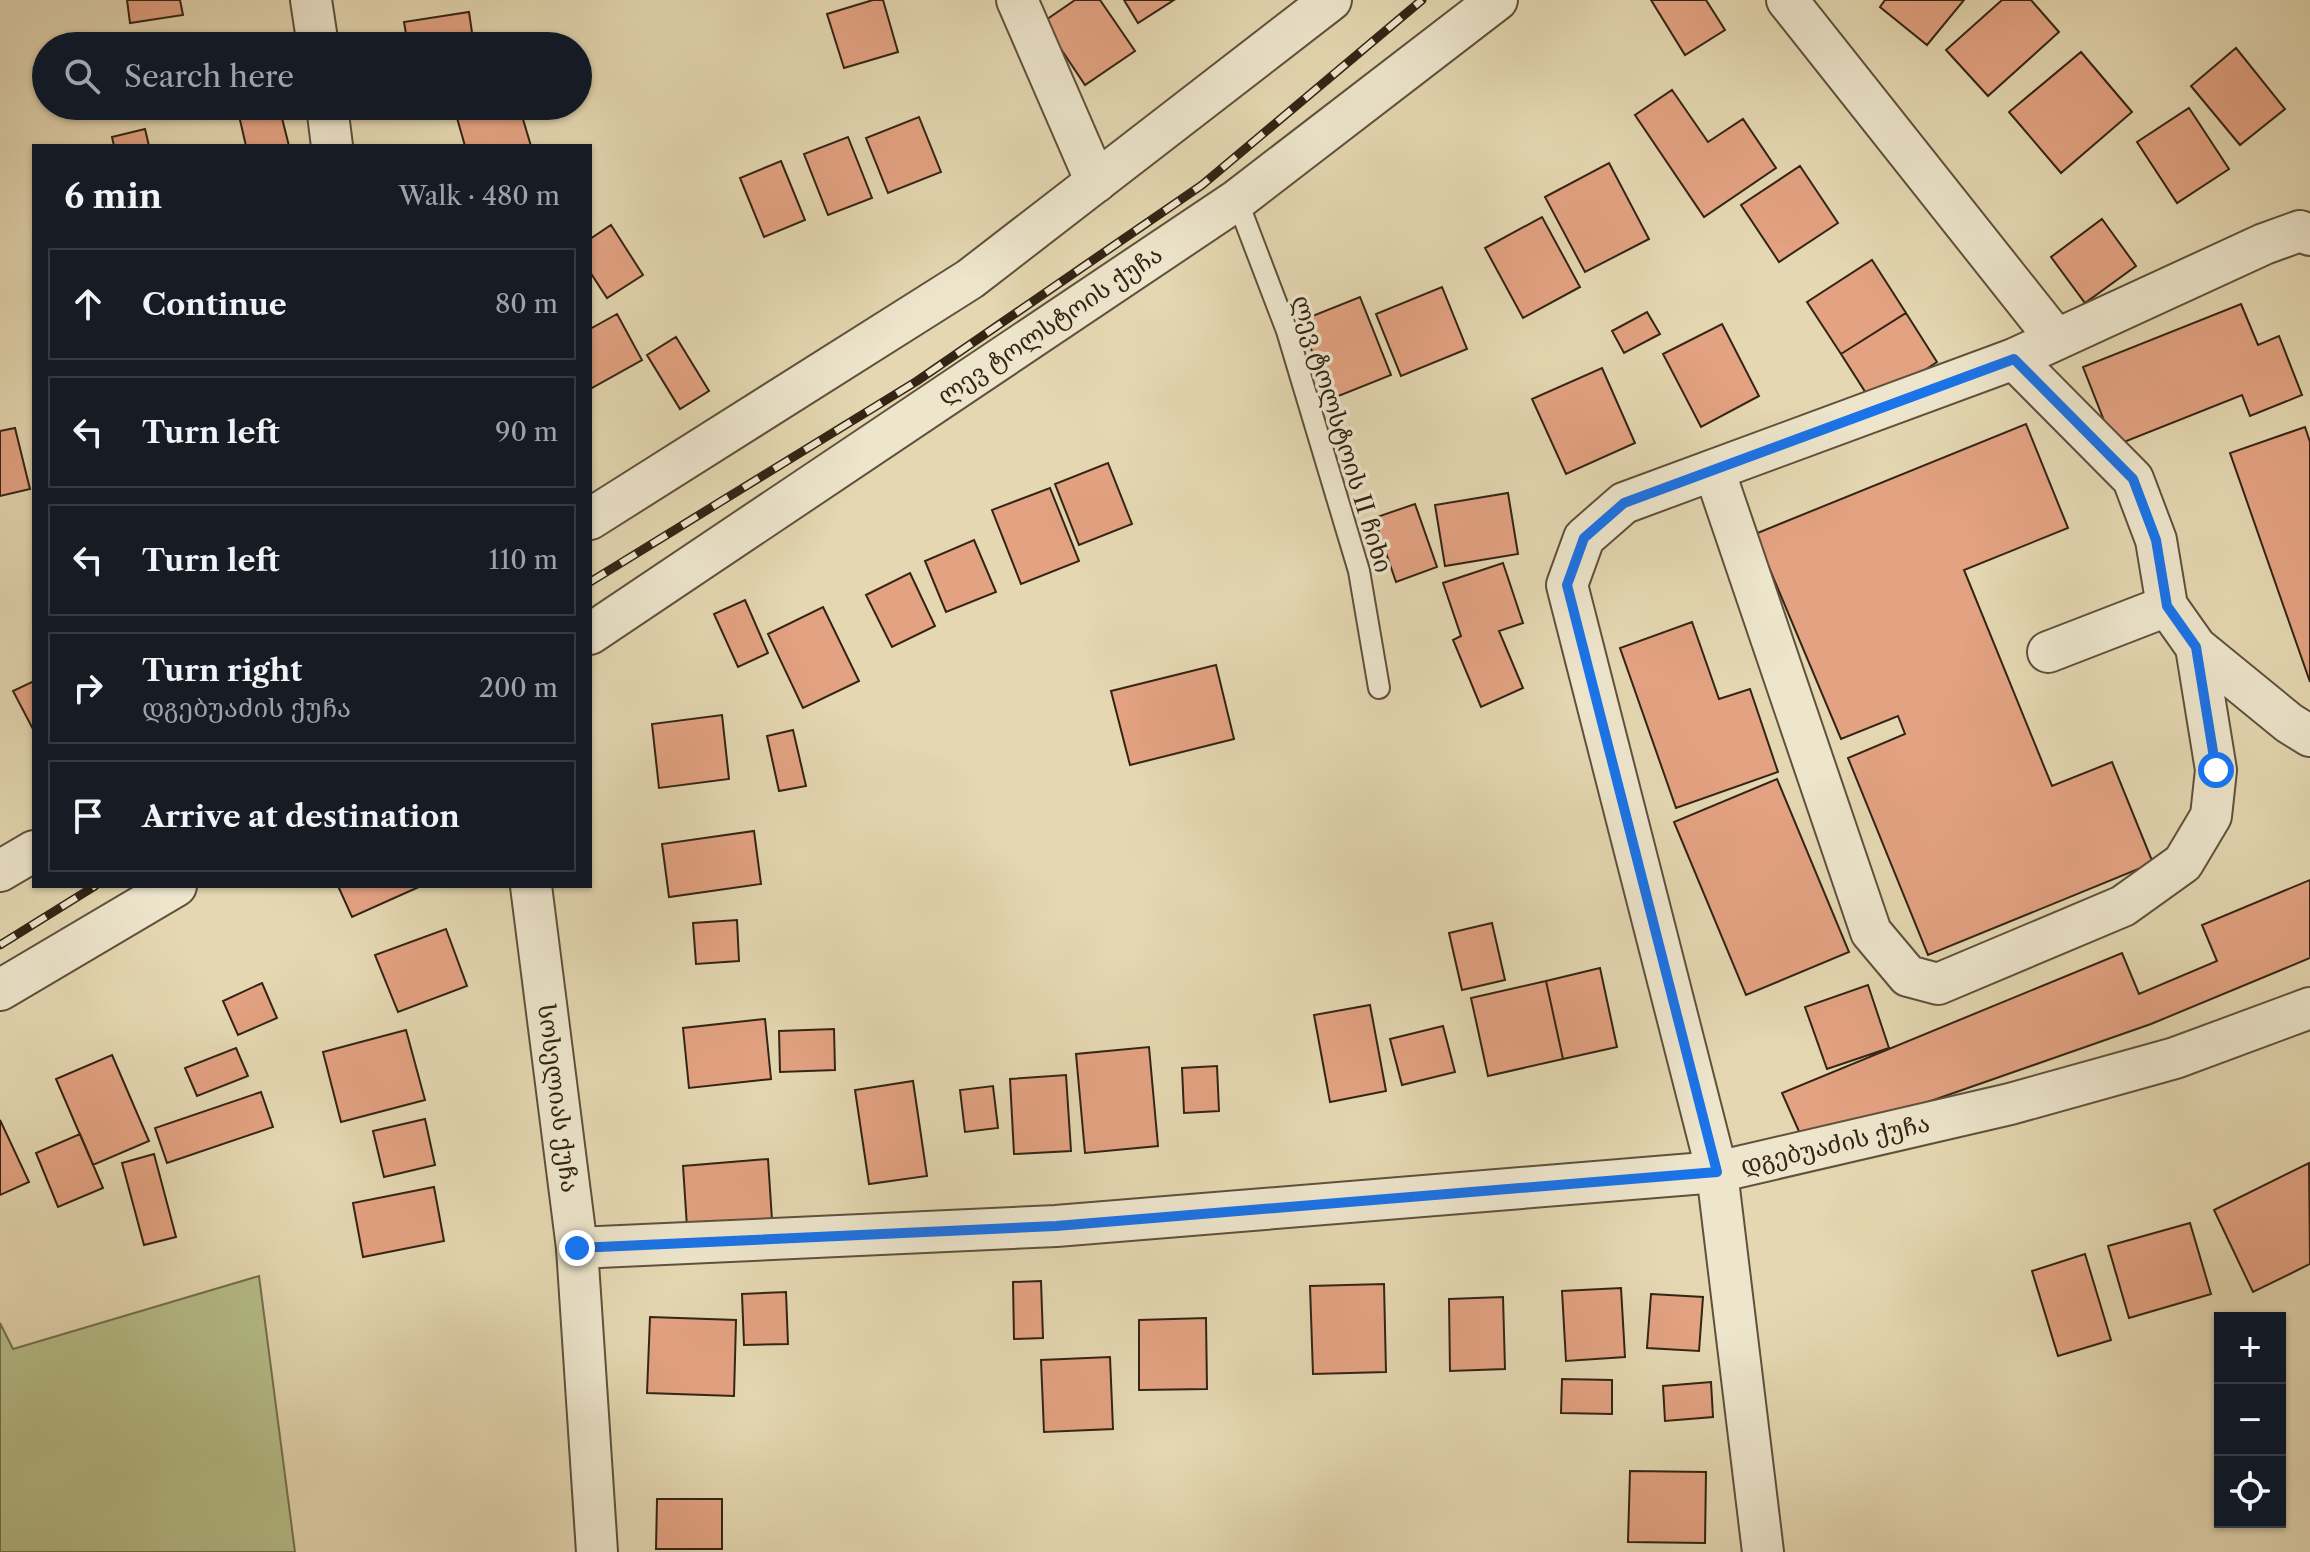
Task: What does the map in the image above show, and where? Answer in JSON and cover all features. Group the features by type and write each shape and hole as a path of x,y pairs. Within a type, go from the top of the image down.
{"street":[{"path":"311,0 316,32"},
{"path":"1017,0 1096,182"},
{"path":"592,518 970,279 1331,0"},
{"name":"ლევ ტოლსტოის ქუჩა","path":"592,633 1237,200 1497,0"},
{"path":"1787,0 2056,339"},
{"path":"329,120 332,144"},
{"path":"1763,1552 1717,1172 1567,585 1584,538 1624,503 2014,359 2264,244 2300,231 2310,235"},
{"path":"2014,359 2133,479 2156,540 2167,606 2196,647 2289,723 2310,736"},
{"path":"1714,470 1871,932 1908,976 1938,984 2123,906 2183,863 2211,816 2216,770 2196,647"},
{"path":"2048,652 2167,606"},
{"path":"0,871 32,852"},
{"path":"0,990 173,888"},
{"name":"სოსელიას ქუჩა","path":"531,888 577,1248 597,1552"},
{"name":"დგებუაძის ქუჩა","path":"577,1248 1056,1226 1717,1172 2010,1104 2175,1058 2310,1008"}],"lane":[{"name":"ლევ ტოლსტოის II ჩიხი","path":"1237,200 1287,331 1359,571 1379,688"}],"green space":[{"path":"259,1276 295,1552 0,1552 0,1323 13,1349"}],"building":[{"path":"127,0 180,0 183,15 130,23"},
{"path":"873,0 883,0 898,52 844,68 827,14"},
{"path":"1075,0 1100,0 1135,51 1085,85 1043,22"},
{"path":"1124,0 1174,0 1138,23"},
{"path":"1651,0 1706,0 1725,30 1685,55"},
{"path":"1885,0 1964,0 1927,45 1880,7"},
{"path":"2002,0 2031,0 2059,32 1988,96 1946,50"},
{"path":"469,12 472,32 406,32 404,22"},
{"path":"2236,48 2285,109 2240,145 2191,86"},
{"path":"2081,52 2132,112 2061,173 2009,112"},
{"path":"1672,90 1708,142 1743,119 1776,168 1704,217 1635,115"},
{"path":"2189,108 2229,169 2177,203 2137,142"},
{"path":"919,117 941,172 888,193 866,138"},
{"path":"240,120 282,120 288,144 246,144"},
{"path":"458,120 523,120 530,144 464,144"},
{"path":"145,129 149,144 114,144 112,137"},
{"path":"848,137 872,198 828,215 804,154"},
{"path":"781,161 805,220 764,237 740,178"},
{"path":"1609,163 1649,239 1585,272 1545,197"},
{"path":"1800,166 1838,223 1779,262 1741,205"},
{"path":"1542,217 1580,287 1523,318 1485,248"},
{"path":"2102,219 2136,266 2085,303 2051,257"},
{"path":"611,225 643,275 607,298 592,275 592,238"},
{"path":"1872,260 1906,313 1841,354 1807,302"},
{"path":"1442,287 1467,349 1401,376 1376,314"},
{"path":"1360,297 1391,375 1331,399 1300,321"},
{"path":"2241,304 2258,345 2279,336 2302,395 2250,416 2242,395 2114,446 2083,367"},
{"path":"1647,312 1660,334 1624,353 1612,331"},
{"path":"1906,313 1937,362 1873,404 1841,354"},
{"path":"617,314 642,360 592,388 592,328"},
{"path":"1722,324 1759,396 1701,427 1663,354"},
{"path":"676,337 709,391 680,409 647,355"},
{"path":"1602,368 1635,443 1566,474 1532,399"},
{"path":"2026,424 2068,528 1964,570 2052,786 2112,762 2153,863 1928,955 1848,758 1905,734 1898,716 1841,739 1755,534"},
{"path":"2305,427 2310,442 2310,682 2230,453"},
{"path":"15,428 30,489 0,496 0,431"},
{"path":"1108,463 1132,524 1079,545 1055,484"},
{"path":"1050,488 1079,561 1021,584 992,510"},
{"path":"1508,493 1518,554 1445,566 1435,505"},
{"path":"1415,504 1437,567 1396,582 1374,518"},
{"path":"974,540 996,592 946,612 925,561"},
{"path":"1503,563 1523,623 1499,631 1523,688 1481,707 1453,640 1461,636 1443,583"},
{"path":"910,573 935,626 892,647 866,595"},
{"path":"745,600 768,653 738,667 714,614"},
{"path":"823,607 859,681 803,708 768,634"},
{"path":"1692,622 1719,699 1750,689 1778,772 1676,808 1620,648"},
{"path":"1216,665 1234,739 1130,765 1111,691"},
{"path":"32,682 32,727 13,691"},
{"path":"722,715 729,779 659,788 652,724"},
{"path":"793,730 806,786 779,791 767,736"},
{"path":"1777,779 1849,952 1746,995 1674,822"},
{"path":"754,831 761,884 669,897 662,844"},
{"path":"2310,880 2310,958 2151,1024 1805,1145 1782,1093 2122,953 2139,994 2217,961 2202,925"},
{"path":"339,888 417,888 352,917"},
{"path":"737,920 739,961 696,964 693,923"},
{"path":"1492,923 1505,980 1462,990 1449,933"},
{"path":"446,929 467,986 398,1012 375,955"},
{"path":"1600,968 1617,1047 1563,1059 1546,981"},
{"path":"1546,981 1563,1059 1488,1076 1471,998"},
{"path":"262,983 277,1018 238,1035 223,1001"},
{"path":"1868,985 1889,1048 1827,1069 1805,1007"},
{"path":"1370,1005 1386,1091 1330,1102 1314,1015"},
{"path":"765,1019 771,1079 689,1088 683,1028"},
{"path":"1443,1026 1455,1072 1402,1085 1390,1039"},
{"path":"834,1029 835,1070 780,1072 779,1031"},
{"path":"406,1030 425,1100 341,1122 323,1052"},
{"path":"1149,1047 1158,1146 1085,1153 1076,1054"},
{"path":"236,1048 248,1076 197,1096 185,1068"},
{"path":"112,1055 149,1141 93,1165 56,1079"},
{"path":"1217,1066 1219,1111 1184,1113 1182,1068"},
{"path":"1066,1075 1071,1151 1014,1154 1010,1079"},
{"path":"913,1081 927,1176 869,1184 855,1090"},
{"path":"993,1086 998,1128 965,1132 960,1090"},
{"path":"261,1092 273,1127 167,1163 155,1128"},
{"path":"425,1119 435,1165 384,1177 373,1131"},
{"path":"0,1120 29,1182 0,1195"},
{"path":"80,1134 103,1188 58,1207 36,1153"},
{"path":"154,1154 176,1237 144,1245 122,1163"},
{"path":"768,1159 772,1220 687,1227 683,1166"},
{"path":"2309,1163 2310,1264 2253,1292 2214,1210"},
{"path":"434,1187 444,1241 363,1257 353,1203"},
{"path":"2190,1223 2211,1294 2129,1318 2108,1246"},
{"path":"2085,1254 2111,1340 2058,1356 2032,1271"},
{"path":"1041,1281 1043,1338 1014,1339 1013,1282"},
{"path":"1384,1284 1386,1372 1313,1374 1310,1286"},
{"path":"1621,1288 1625,1357 1566,1361 1562,1291"},
{"path":"786,1292 788,1344 744,1345 742,1294"},
{"path":"1651,1294 1703,1297 1699,1351 1647,1348"},
{"path":"1503,1297 1505,1369 1450,1371 1449,1299"},
{"path":"650,1317 736,1320 734,1396 647,1393"},
{"path":"1206,1318 1207,1389 1139,1390 1139,1320"},
{"path":"1110,1357 1113,1429 1044,1432 1041,1360"},
{"path":"1562,1379 1612,1380 1612,1414 1561,1413"},
{"path":"1711,1382 1713,1417 1665,1421 1663,1386"},
{"path":"1630,1471 1706,1472 1705,1543 1628,1542"},
{"path":"657,1499 722,1499 722,1549 656,1549"}],"railway":[{"path":"592,581 917,381 1202,185 1422,0"},
{"path":"0,945 92,888"}],"route":[{"path":"577,1248 1056,1226 1717,1172 1567,585 1584,538 1624,503 2014,359 2133,479 2156,540 2167,606 2196,647 2216,770"}]}
